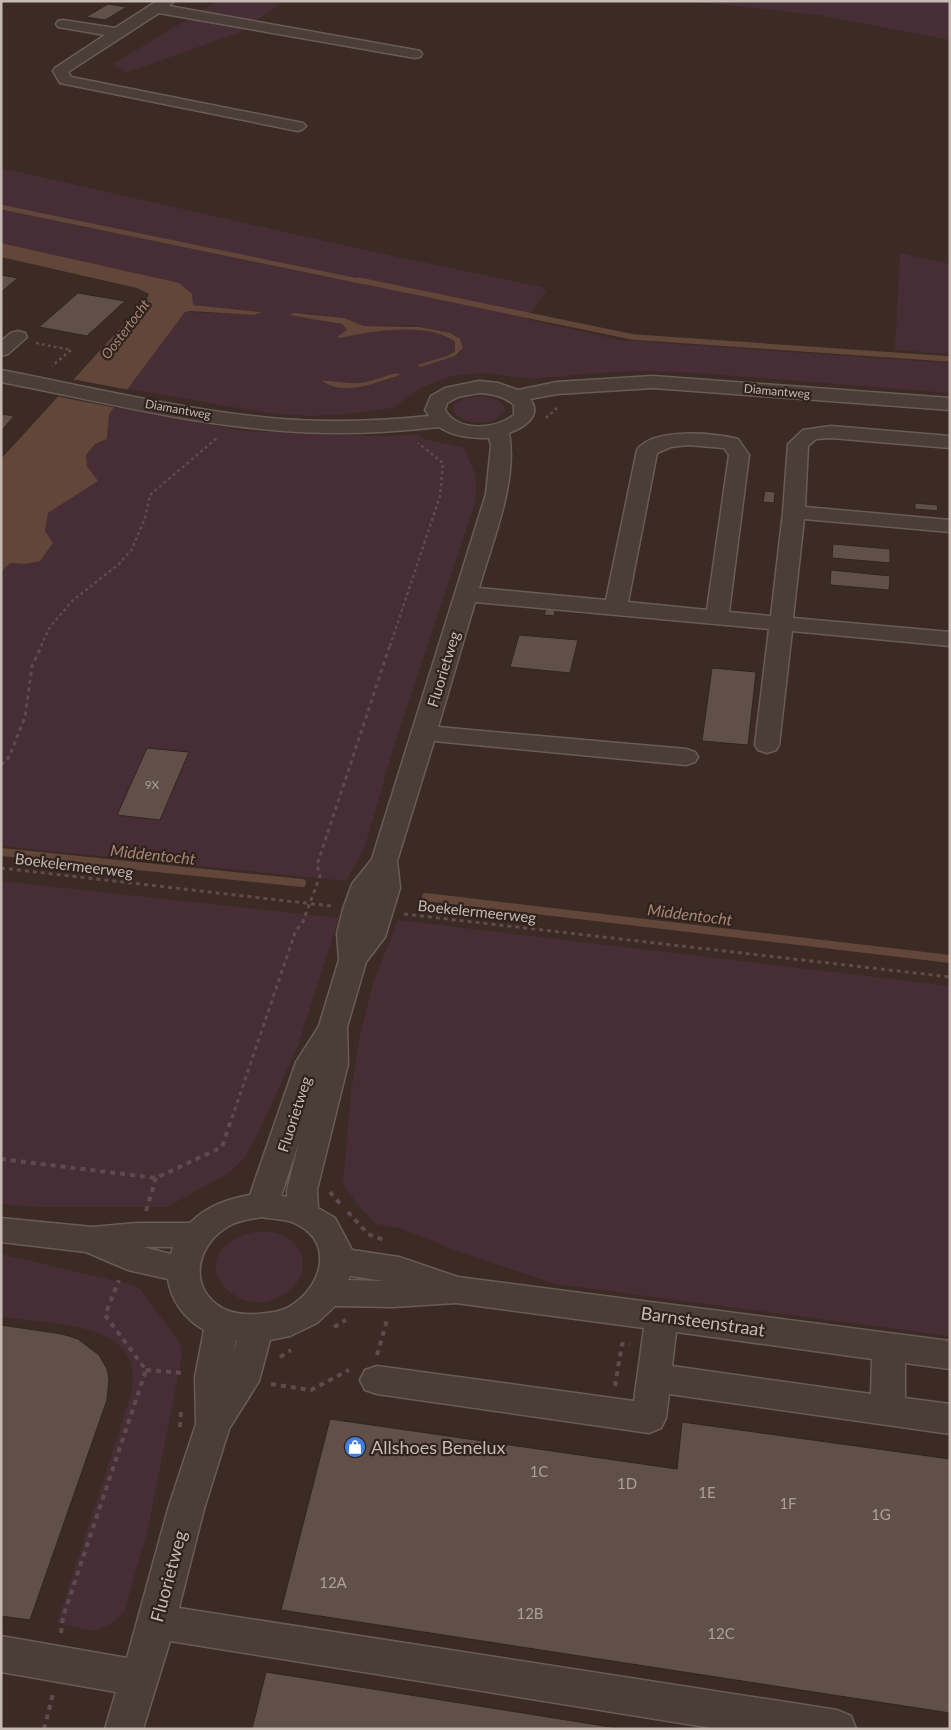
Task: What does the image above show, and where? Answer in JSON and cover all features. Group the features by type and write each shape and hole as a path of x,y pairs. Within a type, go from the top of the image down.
{"street":[{"path":"298,126 65,80 60,71 161,5 328,40 415,54"},
{"path":"63,24 117,32"},
{"name":"Diamantweg","path":"1,376 235,419 298,426 392,426 437,415"},
{"name":"Diamantweg","path":"520,400 566,396 603,385 642,382 950,404"},
{"path":"466,388 493,388 520,400 524,415 521,420 507,428 498,430 476,432 459,430 437,415 437,402 444,396 466,388"},
{"name":"Fluorietweg","path":"262,1205 311,1062 333,1027 353,960 371,937 368,910 387,888 384,861 496,494 501,446 498,430"},
{"path":"476,432 481,447 497,476"},
{"path":"767,745 794,512 798,444 810,434 832,432 950,442"},
{"path":"616,608 647,450 660,443 680,439 707,438 731,443 739,455 717,618"},
{"path":"794,512 950,526"},
{"path":"466,594 950,639"},
{"path":"424,733 686,757"},
{"name":"Fluorietweg","path":"303,1212 302,1190 334,1064 333,1027"},
{"path":"262,1205 281,1205 303,1212 320,1223 332,1238 338,1256 336,1275 327,1294 312,1310 291,1322 267,1328 243,1328 222,1324 205,1314 192,1302 184,1286 182,1270 185,1253 196,1235 213,1220 234,1209 262,1205"},
{"path":"1,1230 132,1246 182,1270"},
{"path":"132,1246 196,1235"},
{"name":"Barnsteenstraat","path":"337,1261 399,1270 456,1290"},
{"name":"Barnsteenstraat","path":"327,1294 393,1294 456,1290 950,1354"},
{"path":"378,1380 649,1418 662,1316"},
{"name":"Fluorietweg","path":"213,1424 212,1377 222,1324"},
{"name":"Fluorietweg","path":"124,1729 157,1622 186,1509 213,1424 242,1381 257,1328"},
{"path":"888,1411 889,1346"},
{"path":"654,1378 950,1419"},
{"path":"157,1622 836,1729"},
{"path":"1,1654 140,1678"}],"path":[{"path":"11,342 71,350 33,382"},
{"path":"1,765 9,757 25,717 32,666 50,628 72,601 119,564 132,549 145,518 150,495 197,456 235,419"},
{"path":"1,1159 156,1178 222,1147 296,930 302,924 320,876 317,864 440,496 443,463 414,439"},
{"name":"Boekelermeerweg","path":"1,868 950,978"},
{"path":"308,1168 328,1171 329,1192 368,1234 395,1244 389,1268"},
{"path":"44,1729 52,1704 63,1617 146,1370 105,1315 156,1178"},
{"path":"330,1329 354,1316"},
{"path":"243,1374 262,1378 281,1356 297,1347"}],"shaded area":[{"path":"218,1 285,1 238,33 125,73 113,64"},
{"path":"687,1 950,1 950,40 818,15"},
{"path":"1,168 365,250 541,287 546,292 526,319 620,340 950,363 950,393 698,373 639,371 534,379 484,373 451,376 420,388 393,408 339,415 307,416 268,413 128,389 185,312 254,315 262,312 193,305 47,253 1,243","holes":["303,313 344,318 364,326 412,325 437,330 456,336 462,351 455,356 418,365 447,356 457,347 455,342 444,335 416,329 383,330 340,338 347,330 345,326 339,322 319,319","400,375 362,386 342,387 323,383 326,380 354,383"]},
{"path":"900,253 950,264 950,354 895,350"},
{"path":"483,396 500,402 505,412 493,420 471,422 458,416 453,411 455,403 467,398"},
{"path":"114,407 244,431 373,436 418,435 425,439 464,448 475,476 476,497 474,506 394,746 365,846 346,881 1,846 1,572 10,563 25,564 45,531 48,513 97,481 87,466 86,455 95,444 107,439 109,414"},
{"path":"1,881 339,918 298,1045 261,1128 245,1157 229,1173 167,1207 37,1207 1,1204"},
{"path":"398,920 950,986 950,1336 555,1284 455,1250 399,1228 376,1224 357,1204 343,1184 351,1092 360,1035 373,983"},
{"path":"254,1232 274,1232 288,1238 299,1249 303,1264 299,1279 294,1286 274,1299 254,1302 237,1297 223,1286 216,1272 218,1256 230,1242"},
{"path":"1,1254 133,1285 140,1289 181,1344 182,1356 147,1533 124,1612 108,1626 93,1631 57,1623 132,1391 132,1367 126,1353 116,1343 103,1335 69,1325 1,1317"}],"water":[{"name":"Oostertocht","path":"1,243 179,283 192,294 193,305 262,312 254,315 185,312 109,414 107,439 95,444 86,455 87,466 98,481 48,513 45,531 53,543 40,561 25,564 10,563 1,572 1,459 146,300 149,294 137,288 1,257"},
{"path":"294,313 344,318 364,326 420,327 450,333 460,339 463,348 455,356 420,367 417,365 447,356 455,351 455,342 431,332 415,330 382,331 340,338 337,337 347,330 342,324 289,315"},
{"path":"397,373 400,375 361,387 341,388 331,386 322,381 358,383"}],"pier":[{"path":"71,379 130,390 117,408 55,396"}],"building":[{"path":"108,4 127,7 105,20 86,17"},
{"path":"1,275 18,278 1,292"},
{"path":"78,293 125,301 87,336 39,327"},
{"path":"1,414 14,416 1,431"},
{"path":"765,491 775,492 774,503 763,502"},
{"path":"915,503 937,505 938,511 915,509"},
{"path":"833,544 890,549 890,563 832,558"},
{"path":"831,570 890,576 889,590 830,585"},
{"path":"546,609 555,610 554,616 544,615"},
{"path":"519,635 578,640 570,673 510,667"},
{"path":"712,668 756,672 748,745 702,741"},
{"path":"147,748 189,752 160,820 117,815"},
{"path":"1,1325 62,1334 78,1339 99,1355 107,1369 109,1379 107,1400 30,1620 1,1616"},
{"path":"330,1419 677,1469 682,1422 950,1459 950,1713 281,1610"},
{"path":"266,1672 623,1729 252,1729"}],"waterway":[{"path":"1,207 364,282"},
{"path":"358,280 633,337 950,359"},
{"name":"Middentocht","path":"1,852 302,883"},
{"name":"Middentocht","path":"426,897 950,959"}],"place":[{"name":"Allshoes Benelux","path":"355,1447"}]}
